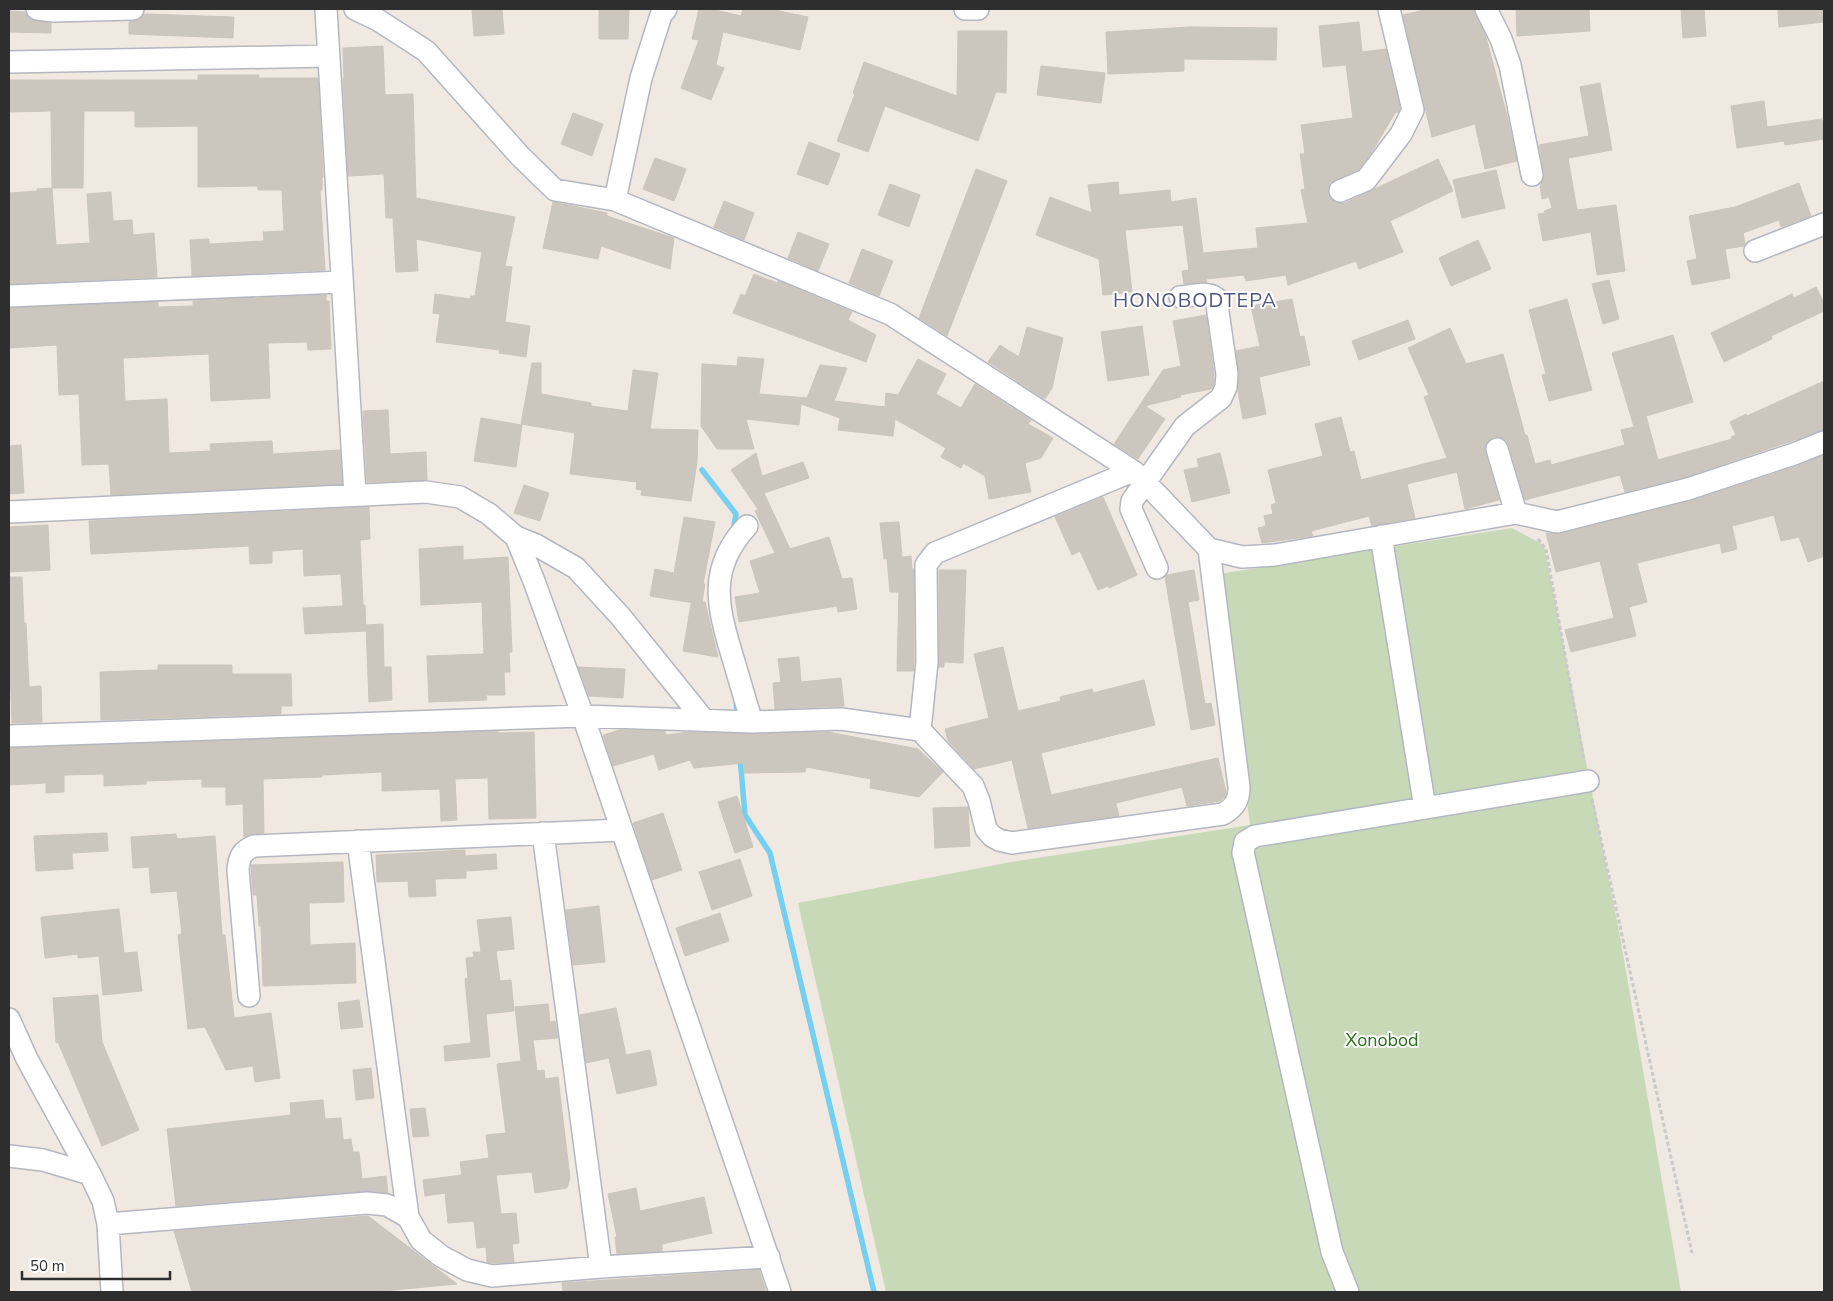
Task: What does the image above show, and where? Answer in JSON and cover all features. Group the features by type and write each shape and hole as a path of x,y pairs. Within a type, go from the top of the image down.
{"street":[{"path":"37,9 54,11 133,9"},
{"path":"326,9 355,495"},
{"path":"355,9 378,20 426,51 514,149 555,190 615,200 890,314 1139,476 1208,550 1242,557 1275,555 1516,513 1557,522 1688,489 1794,454 1824,442"},
{"path":"615,200 642,78 661,15 666,9"},
{"path":"965,9 978,9"},
{"path":"1340,191 1366,180 1401,134 1413,110 1389,9"},
{"path":"1486,9 1501,39 1510,65 1532,175"},
{"path":"9,62 329,56"},
{"path":"1756,251 1824,224"},
{"path":"9,296 342,282"},
{"path":"920,730 927,662 926,565 935,553 1139,476 1185,426 1221,398 1226,387 1227,374 1216,298 1211,294 1180,297"},
{"path":"1497,449 1516,513"},
{"path":"1139,476 1131,509 1157,568"},
{"path":"9,512 426,492 460,497 490,514 516,537 536,545 576,568 621,618 704,720"},
{"path":"742,722 718,593 723,563 734,540 747,526"},
{"path":"1381,536 1425,808"},
{"path":"516,537 583,716 780,1292"},
{"path":"9,736 583,716 742,722 841,718 920,730 973,786 979,800 986,830 999,840 1012,843 1223,814 1232,809 1239,797 1239,787 1208,550"},
{"path":"1348,1292 1332,1252 1245,861 1244,846 1248,839 1255,836 1588,781"},
{"path":"249,996 238,870 239,859 245,850 254,846 622,830"},
{"path":"543,833 601,1267"},
{"path":"358,841 408,1217 421,1240 441,1256 467,1270 492,1276 601,1267 769,1257"},
{"path":"9,1019 26,1059 103,1201 108,1224 112,1292"},
{"path":"9,1156 43,1160 90,1174"},
{"path":"108,1224 367,1203 387,1205 408,1217"}],"path":[{"path":"1536,537 1546,550 1588,781 1692,1253"}],"green space":[{"name":"Xonobod","path":"1512,528 1544,545 1621,942 1681,1292 886,1292 798,903 1011,862 1250,825 1219,574"}],"building":[{"path":"472,9 502,9 504,34 474,36"},
{"path":"599,9 629,9 628,39 599,39"},
{"path":"699,9 711,9 741,16 743,9 770,9 808,17 800,50 723,32 716,65 724,68 711,100 681,88 699,40 692,39"},
{"path":"1428,9 1474,9 1486,37 1517,161 1485,169 1475,124 1432,137 1403,15"},
{"path":"1516,9 1589,9 1590,31 1517,36"},
{"path":"1681,9 1704,9 1706,36 1683,38"},
{"path":"1778,9 1824,9 1824,22 1779,27"},
{"path":"10,11 25,12 30,19 51,23 51,33 9,32"},
{"path":"144,14 234,17 233,38 129,34 129,22 139,20"},
{"path":"1359,22 1362,52 1386,49 1400,108 1358,170 1330,183 1328,195 1333,201 1345,203 1438,159 1453,191 1390,221 1403,252 1359,269 1356,261 1288,285 1286,275 1246,281 1244,275 1206,279 1207,282 1184,284 1182,271 1189,270 1183,225 1125,230 1132,292 1103,295 1099,259 1036,235 1050,197 1092,213 1088,185 1118,182 1119,195 1170,190 1171,202 1196,198 1203,253 1258,248 1256,228 1308,223 1301,190 1305,189 1300,154 1305,154 1301,125 1353,118 1346,65 1323,67 1319,26"},
{"path":"1190,27 1277,28 1276,60 1184,59 1184,71 1108,74 1106,32"},
{"path":"958,31 1007,31 1006,93 996,92 978,141 885,106 868,152 837,141 855,94 853,93 864,62 957,96"},
{"path":"383,46 385,95 413,94 416,198 515,217 505,266 512,267 505,322 530,326 526,357 499,353 500,350 436,342 440,314 433,313 435,294 470,299 471,296 475,296 482,252 416,239 418,271 396,272 393,218 386,218 384,174 348,176 343,48"},
{"path":"1041,66 1105,73 1101,103 1037,95"},
{"path":"198,75 259,75 258,78 318,78 323,177 322,190 320,190 325,270 192,276 190,240 209,239 209,244 264,241 263,232 284,231 282,190 258,190 258,186 198,187 198,126 135,127 135,111 84,111 83,188 52,188 51,111 9,112 9,80 198,80"},
{"path":"1600,83 1612,150 1568,158 1577,210 1616,205 1625,271 1597,275 1591,232 1543,241 1538,214 1545,213 1544,211 1552,208 1549,197 1542,199 1540,185 1544,179 1544,173 1539,145 1589,136 1580,87"},
{"path":"1764,101 1767,127 1822,119 1824,139 1785,145 1784,141 1737,148 1731,106"},
{"path":"573,113 603,124 592,156 561,144"},
{"path":"809,142 840,154 828,185 797,174"},
{"path":"655,158 686,169 674,201 643,189"},
{"path":"976,169 1007,181 947,336 919,318"},
{"path":"1496,170 1505,208 1462,218 1453,180"},
{"path":"1799,183 1811,216 1781,227 1779,220 1743,233 1744,246 1725,249 1730,278 1692,285 1687,261 1697,259 1689,216 1735,207"},
{"path":"890,184 920,195 909,227 878,215"},
{"path":"52,188 56,245 90,243 87,194 111,192 113,221 132,220 133,235 154,233 157,277 9,284 9,193"},
{"path":"724,201 754,213 744,240 714,227"},
{"path":"553,202 607,213 607,216 674,238 670,269 601,246 598,259 543,248"},
{"path":"798,232 829,244 818,271 788,258"},
{"path":"1478,240 1491,269 1451,286 1439,258"},
{"path":"862,249 893,261 879,296 849,283"},
{"path":"754,274 777,283 778,281 852,312 848,320 876,335 866,362 733,313 741,294 745,296"},
{"path":"1609,280 1619,319 1603,324 1592,284"},
{"path":"1816,287 1824,303 1824,311 1771,336 1772,339 1724,362 1711,333 1792,294 1794,298"},
{"path":"326,295 326,301 329,301 331,349 308,350 307,342 268,343 270,398 211,401 209,354 123,358 125,401 167,399 169,453 211,451 210,444 272,441 273,454 340,450 342,484 111,495 109,464 82,465 79,394 59,395 57,345 9,348 9,308 158,302 158,307 193,306 193,301"},
{"path":"1292,299 1300,337 1304,336 1310,365 1259,377 1266,414 1243,419 1238,392 1239,375 1236,351 1260,346 1251,306"},
{"path":"1567,299 1592,390 1549,401 1542,375 1546,374 1529,310"},
{"path":"1206,315 1214,384 1211,389 1180,395 1181,397 1145,406 1165,419 1138,459 1114,444 1163,370 1181,366 1173,321"},
{"path":"1408,320 1415,339 1359,360 1352,341"},
{"path":"1142,326 1149,375 1108,381 1101,332"},
{"path":"1027,327 1063,338 1052,388 1045,399 988,362 1000,345 1019,357"},
{"path":"1450,328 1466,364 1503,354 1525,435 1527,435 1535,464 1550,460 1551,465 1625,445 1621,430 1634,427 1612,353 1673,335 1693,402 1646,416 1658,460 1732,439 1731,437 1736,435 1730,422 1824,381 1824,430 1685,477 1625,492 1620,475 1525,500 1509,445 1506,440 1494,437 1488,441 1485,452 1499,500 1465,509 1457,472 1407,484 1415,518 1372,526 1369,516 1311,531 1313,536 1262,543 1258,528 1266,526 1264,516 1273,514 1271,505 1276,503 1268,470 1323,456 1315,424 1341,417 1350,452 1354,451 1361,480 1447,458 1424,397 1429,395 1408,348"},
{"path":"738,357 764,359 759,394 807,398 820,365 847,368 834,401 885,407 886,393 898,395 918,359 946,374 936,394 961,408 975,384 1031,420 1028,424 1053,438 1041,458 1025,463 1031,492 989,499 985,476 963,463 961,468 941,457 946,448 895,419 893,436 838,430 840,418 801,404 799,425 746,419 754,449 717,449 701,426 702,364 737,366"},
{"path":"532,363 541,363 541,394 591,403 591,406 628,411 633,370 658,373 650,429 698,430 697,462 691,501 641,495 642,490 636,489 637,482 570,474 575,433 521,424"},
{"path":"388,410 390,454 426,452 427,480 367,482 363,411"},
{"path":"481,418 522,425 516,467 474,461"},
{"path":"21,445 24,493 9,494 9,446"},
{"path":"756,453 762,476 803,462 809,478 764,493 790,549 829,537 842,579 852,578 857,609 838,612 837,606 739,622 735,597 760,593 750,561 775,553 755,511 758,509 731,470"},
{"path":"1220,453 1230,493 1192,502 1184,470 1199,467 1197,459"},
{"path":"1824,455 1824,556 1808,562 1799,537 1781,541 1774,515 1732,526 1737,549 1722,553 1720,543 1637,563 1647,602 1629,607 1636,636 1571,652 1565,630 1614,618 1600,561 1556,572 1546,533 1560,534 1691,501 1798,466"},
{"path":"524,485 549,493 540,521 514,513"},
{"path":"1103,497 1137,575 1109,588 1108,586 1098,590 1080,551 1072,555 1055,517"},
{"path":"369,507 370,539 360,540 366,631 305,634 303,608 343,606 341,574 304,576 303,549 272,551 272,563 250,564 249,546 91,554 89,521"},
{"path":"684,517 715,522 703,584 705,584 702,602 705,602 718,657 683,651 691,604 694,603 650,596 655,569 674,573"},
{"path":"899,522 902,557 884,559 880,523"},
{"path":"48,525 50,570 9,572 9,527"},
{"path":"463,546 463,560 508,557 512,652 509,652 510,672 504,672 505,695 486,695 487,700 429,702 427,656 484,654 482,602 421,605 419,549"},
{"path":"911,556 912,569 914,569 914,671 897,671 899,592 890,592 887,559"},
{"path":"939,570 966,570 963,663 944,662 944,667 939,667"},
{"path":"1194,570 1199,600 1188,602 1205,704 1211,703 1215,725 1191,730 1165,577"},
{"path":"9,577 22,577 29,687 41,686 42,722 12,723"},
{"path":"383,624 384,667 391,667 392,700 369,702 366,625"},
{"path":"1003,647 1018,711 1061,701 1060,697 1092,689 1093,693 1144,680 1155,725 1041,753 1051,795 1218,758 1226,792 1225,796 1220,801 1187,806 1182,787 1116,803 1119,816 1028,828 1012,760 974,769 948,741 945,729 989,718 974,654"},
{"path":"799,657 801,682 841,678 844,706 775,709 773,683 781,682 778,659"},
{"path":"158,665 232,665 232,674 291,674 292,706 281,706 281,714 101,720 100,672 158,670"},
{"path":"578,667 625,669 623,698 589,696"},
{"path":"620,730 665,731 666,735 690,732 752,734 828,732 918,749 943,772 919,797 870,788 871,779 806,767 805,772 744,773 744,763 694,768 690,760 659,770 654,754 613,766 603,735"},
{"path":"498,731 498,733 534,732 536,818 489,819 488,778 455,779 457,820 441,821 440,789 382,791 382,772 322,775 322,777 263,779 264,833 244,837 243,804 226,805 226,787 202,787 202,779 146,781 146,784 104,786 104,774 64,775 64,792 46,793 46,783 9,785 9,748"},
{"path":"737,796 753,847 735,853 718,802"},
{"path":"968,807 970,846 935,848 933,808"},
{"path":"663,813 682,870 652,880 633,823"},
{"path":"107,833 108,851 72,853 73,869 36,871 34,836"},
{"path":"176,834 177,839 215,836 222,935 225,935 234,1018 271,1013 280,1078 255,1082 253,1066 226,1070 205,1027 188,1029 178,935 182,934 177,891 151,893 149,867 133,868 131,837"},
{"path":"465,850 465,856 496,854 497,869 466,871 466,878 435,879 436,896 409,897 408,881 377,882 376,855"},
{"path":"740,859 752,896 712,910 699,872"},
{"path":"343,862 344,902 309,903 310,945 355,943 356,983 263,986 261,926 259,926 257,895 253,895 251,865"},
{"path":"599,906 605,962 573,965 566,910"},
{"path":"119,909 124,953 137,952 142,991 103,995 99,956 78,958 78,954 45,958 41,917"},
{"path":"720,913 729,941 685,956 676,928"},
{"path":"511,917 514,949 496,951 500,981 511,980 514,1011 486,1014 490,1057 445,1061 444,1046 471,1043 465,979 468,978 466,958 474,957 473,952 481,952 477,920"},
{"path":"98,995 102,1042 139,1130 102,1146 58,1042 56,1043 53,998"},
{"path":"359,1000 363,1027 341,1029 338,1003"},
{"path":"548,1004 550,1022 555,1021 558,1038 533,1040 537,1071 544,1070 545,1079 558,1077 570,1178 567,1188 535,1193 532,1172 496,1175 501,1214 516,1213 519,1243 512,1244 514,1262 487,1262 486,1247 477,1248 474,1221 448,1223 445,1193 425,1196 423,1180 462,1175 460,1162 489,1158 486,1135 506,1133 497,1064 521,1061 515,1007"},
{"path":"616,1008 626,1055 650,1050 657,1085 617,1094 609,1058 586,1063 580,1015"},
{"path":"371,1068 374,1098 356,1100 353,1070"},
{"path":"323,1100 325,1119 341,1118 343,1140 351,1139 353,1152 359,1152 362,1179 386,1176 388,1193 366,1191 176,1206 167,1129 291,1115 290,1103"},
{"path":"425,1108 429,1136 413,1137 410,1109"},
{"path":"636,1188 640,1211 704,1197 712,1233 662,1244 662,1251 617,1254 615,1237 617,1237 608,1194"},
{"path":"368,1216 457,1284 372,1292 192,1292 174,1231"},
{"path":"759,1270 766,1292 563,1292 562,1283"}],"waterway":[{"path":"702,470 736,514 733,531"},
{"path":"736,699 739,740"},
{"path":"740,757 745,815 770,853 874,1292"}],"district":[{"name":"HONOBODTEPA","path":"1195,300"}]}
